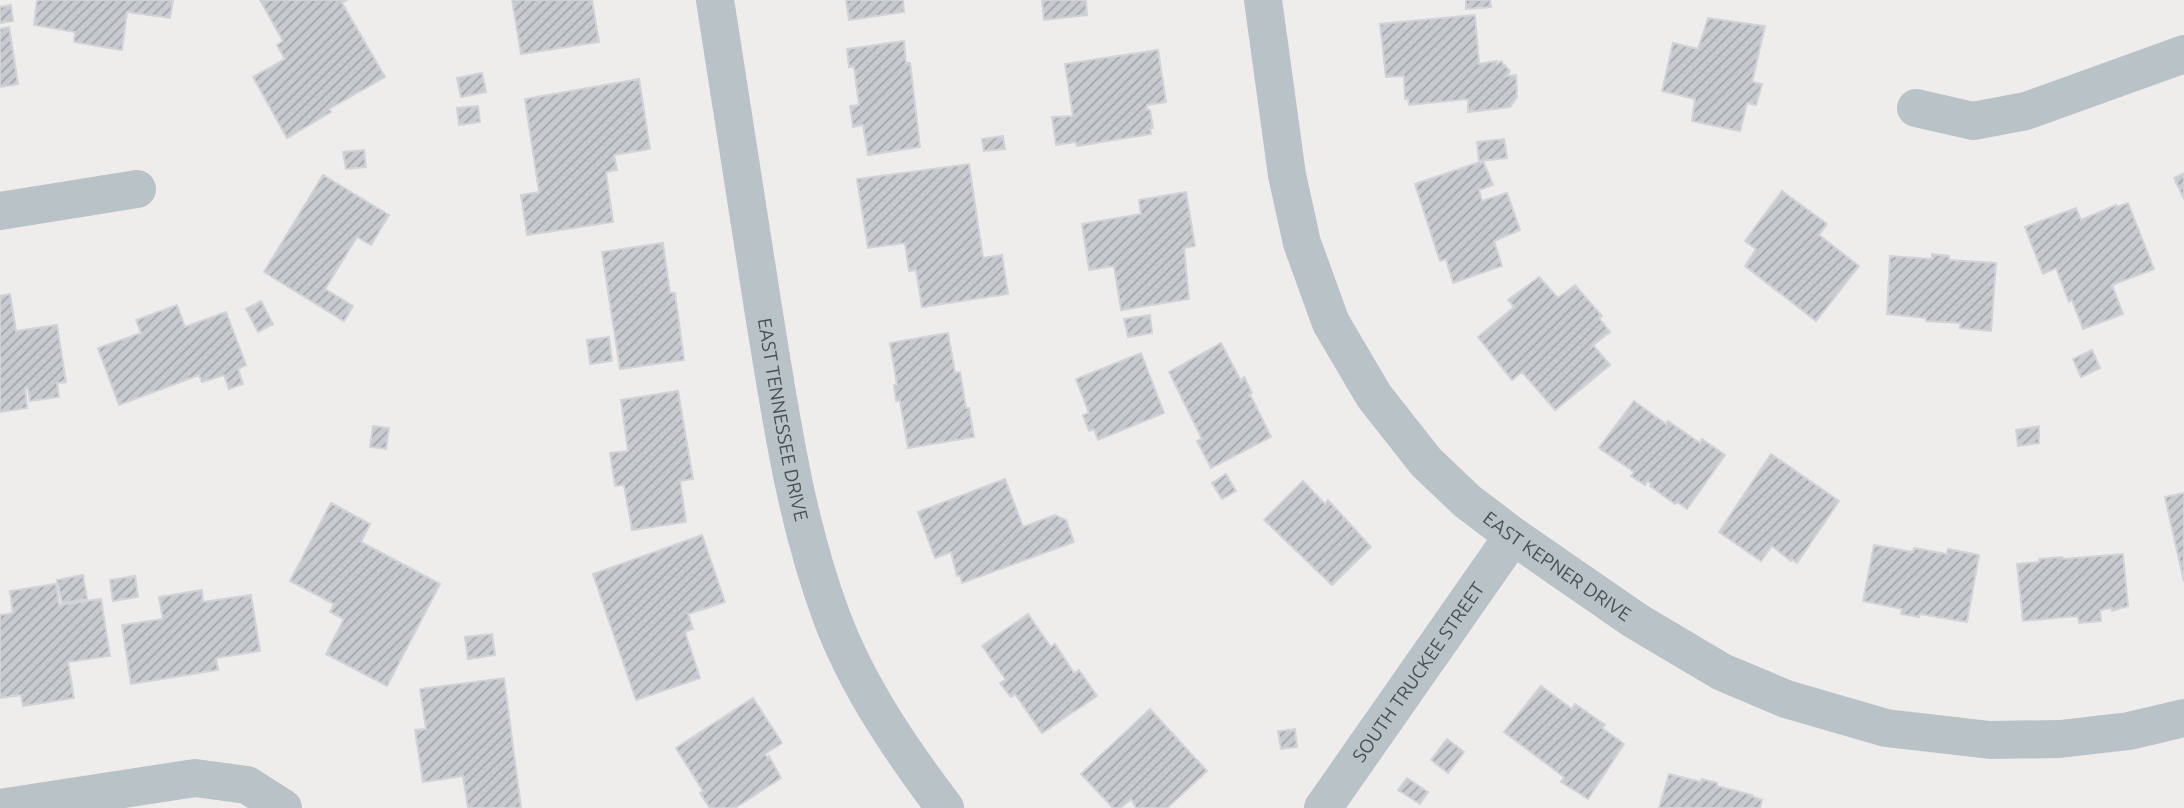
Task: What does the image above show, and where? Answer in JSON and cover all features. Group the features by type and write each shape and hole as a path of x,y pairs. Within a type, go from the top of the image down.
{"street":[{"name":"EAST TENNESSEE DRIVE","path":"715,0 786,451 808,546 833,620 867,691 908,758 945,808"},
{"name":"EAST KEPNER DRIVE","path":"1264,0 1287,175 1302,243 1331,323 1374,396 1426,462 1468,501 1513,536 1636,621 1722,672 1786,699 1886,728 1990,740 2060,739 2129,731 2184,718"},
{"path":"1916,108 1973,121 2026,111 2184,54"},
{"path":"0,211 137,189"},
{"name":"SOUTH TRUCKEE STREET","path":"1323,808 1513,536"},
{"path":"0,808 195,778 247,785 283,808"}],"building":[{"path":"37,0 173,0 170,18 127,12 122,50 74,42 75,32 34,25"},
{"path":"260,0 347,0 342,3 385,77 329,109 331,112 287,138 253,77 285,59 277,45 283,41"},
{"path":"512,0 592,0 599,42 521,54"},
{"path":"846,0 903,0 904,12 849,20"},
{"path":"1042,0 1086,0 1087,15 1044,20"},
{"path":"1466,0 1490,0 1491,7 1466,9"},
{"path":"11,5 13,21 0,23 0,7"},
{"path":"1475,15 1479,64 1497,61 1497,64 1501,61 1510,71 1506,76 1516,75 1517,97 1510,107 1468,112 1468,99 1409,105 1408,98 1405,99 1404,76 1386,77 1380,24"},
{"path":"1708,18 1765,26 1752,82 1762,84 1756,105 1747,103 1740,131 1692,121 1695,99 1662,91 1673,43 1698,49"},
{"path":"9,27 18,84 0,87 0,29"},
{"path":"904,41 906,63 910,63 920,147 868,155 863,125 853,127 850,106 859,105 854,67 849,67 847,49"},
{"path":"1158,50 1166,102 1147,105 1153,128 1150,129 1151,134 1077,146 1076,142 1056,145 1052,117 1073,116 1065,64"},
{"path":"482,73 486,92 461,97 457,78"},
{"path":"639,79 650,149 614,155 617,170 606,172 613,222 527,235 521,195 539,192 525,99"},
{"path":"478,106 480,122 459,125 457,108"},
{"path":"1003,136 1005,149 984,151 982,139"},
{"path":"1504,139 1507,158 1479,161 1477,142"},
{"path":"364,150 366,167 346,169 343,152"},
{"path":"1483,161 1493,185 1479,190 1482,201 1507,193 1520,230 1494,241 1502,266 1453,283 1446,259 1440,261 1415,184"},
{"path":"969,164 983,258 1002,255 1008,294 922,307 916,270 909,271 905,243 868,248 857,179"},
{"path":"2184,173 2184,199 2174,178"},
{"path":"323,175 389,215 371,245 357,237 325,289 353,306 344,321 264,272"},
{"path":"1782,191 1827,224 1819,235 1859,266 1816,321 1745,266 1756,249 1745,241"},
{"path":"1186,192 1195,246 1184,248 1189,299 1121,310 1114,266 1089,270 1082,224 1141,214 1139,200"},
{"path":"2128,203 2154,269 2112,285 2123,314 2083,329 2056,268 2043,274 2025,227 2076,208 2081,220 2116,205 2117,207"},
{"path":"663,243 670,293 675,293 684,360 620,369 602,252"},
{"path":"1932,254 1949,256 1949,260 1996,263 1991,331 1960,328 1961,323 1926,321 1926,318 1887,314 1890,256 1932,259"},
{"path":"1539,277 1558,298 1575,285 1602,316 1599,318 1610,332 1593,345 1610,365 1555,410 1522,372 1512,380 1478,337 1514,307 1508,300"},
{"path":"10,294 16,331 57,325 66,382 57,383 59,397 30,401 28,388 25,388 27,408 0,412 0,296"},
{"path":"261,301 273,324 258,332 246,309"},
{"path":"177,305 185,327 226,312 246,365 238,369 243,384 229,389 224,375 202,382 199,375 119,405 98,348 141,333 136,320"},
{"path":"1150,315 1152,333 1128,337 1124,319"},
{"path":"948,333 955,373 960,372 974,437 908,448 900,401 896,401 894,385 897,385 890,343"},
{"path":"609,337 612,361 590,364 587,340"},
{"path":"1221,343 1241,381 1244,377 1252,393 1249,395 1271,437 1211,468 1197,441 1202,439 1169,372"},
{"path":"2092,350 2100,368 2081,377 2073,359"},
{"path":"1141,353 1164,413 1098,440 1094,429 1089,431 1083,415 1089,413 1076,379"},
{"path":"678,391 693,479 680,481 686,522 632,530 624,485 615,486 610,453 628,451 621,400"},
{"path":"1634,401 1666,424 1668,421 1700,443 1702,439 1725,455 1687,509 1677,502 1675,504 1647,481 1645,485 1631,476 1634,472 1599,448"},
{"path":"373,426 389,428 386,449 370,447"},
{"path":"2039,426 2039,443 2018,446 2016,430"},
{"path":"1771,454 1839,501 1797,563 1772,546 1761,561 1719,532"},
{"path":"1226,474 1236,491 1222,499 1212,483"},
{"path":"1005,479 1023,527 1055,515 1066,520 1074,542 962,583 960,575 957,576 951,552 935,558 918,512"},
{"path":"1303,481 1325,504 1328,500 1371,547 1332,585 1264,520"},
{"path":"2184,493 2184,582 2165,497"},
{"path":"331,503 370,524 361,542 440,584 387,686 326,654 344,619 330,612 334,604 290,581"},
{"path":"702,535 725,602 688,614 693,629 685,632 700,678 636,700 593,574"},
{"path":"1874,545 1913,552 1914,548 1947,554 1948,549 1979,555 1967,622 1920,614 1919,617 1901,614 1902,609 1863,601"},
{"path":"2123,554 2128,606 2112,611 2112,608 2100,610 2101,621 2079,623 2078,616 2023,621 2017,564 2039,562 2039,559"},
{"path":"83,575 87,599 62,603 57,580"},
{"path":"135,576 138,597 113,601 110,580"},
{"path":"56,584 59,605 101,599 110,656 68,662 74,698 23,706 21,695 0,698 0,615 13,613 10,591"},
{"path":"202,590 203,602 251,595 260,651 216,658 218,670 131,684 122,625 163,619 159,597"},
{"path":"1028,614 1051,647 1055,644 1074,673 1079,670 1097,696 1042,733 1015,694 1011,697 1000,683 1006,680 982,646"},
{"path":"492,634 495,655 468,659 465,637"},
{"path":"504,678 521,808 468,808 463,776 423,782 415,730 426,729 420,689"},
{"path":"1541,686 1572,709 1575,704 1605,725 1602,728 1624,744 1588,799 1561,782 1564,777 1504,732"},
{"path":"753,698 782,743 765,754 768,758 769,756 781,778 735,808 710,808 700,793 703,791 676,748"},
{"path":"1150,709 1207,771 1167,808 1136,808 1131,799 1121,808 1113,808 1081,774"},
{"path":"1295,729 1297,747 1281,749 1278,731"},
{"path":"1447,739 1464,752 1448,773 1431,760"},
{"path":"1669,774 1701,782 1702,779 1752,795 1762,800 1760,808 1659,808"},
{"path":"1407,778 1428,792 1420,804 1398,790"}]}
